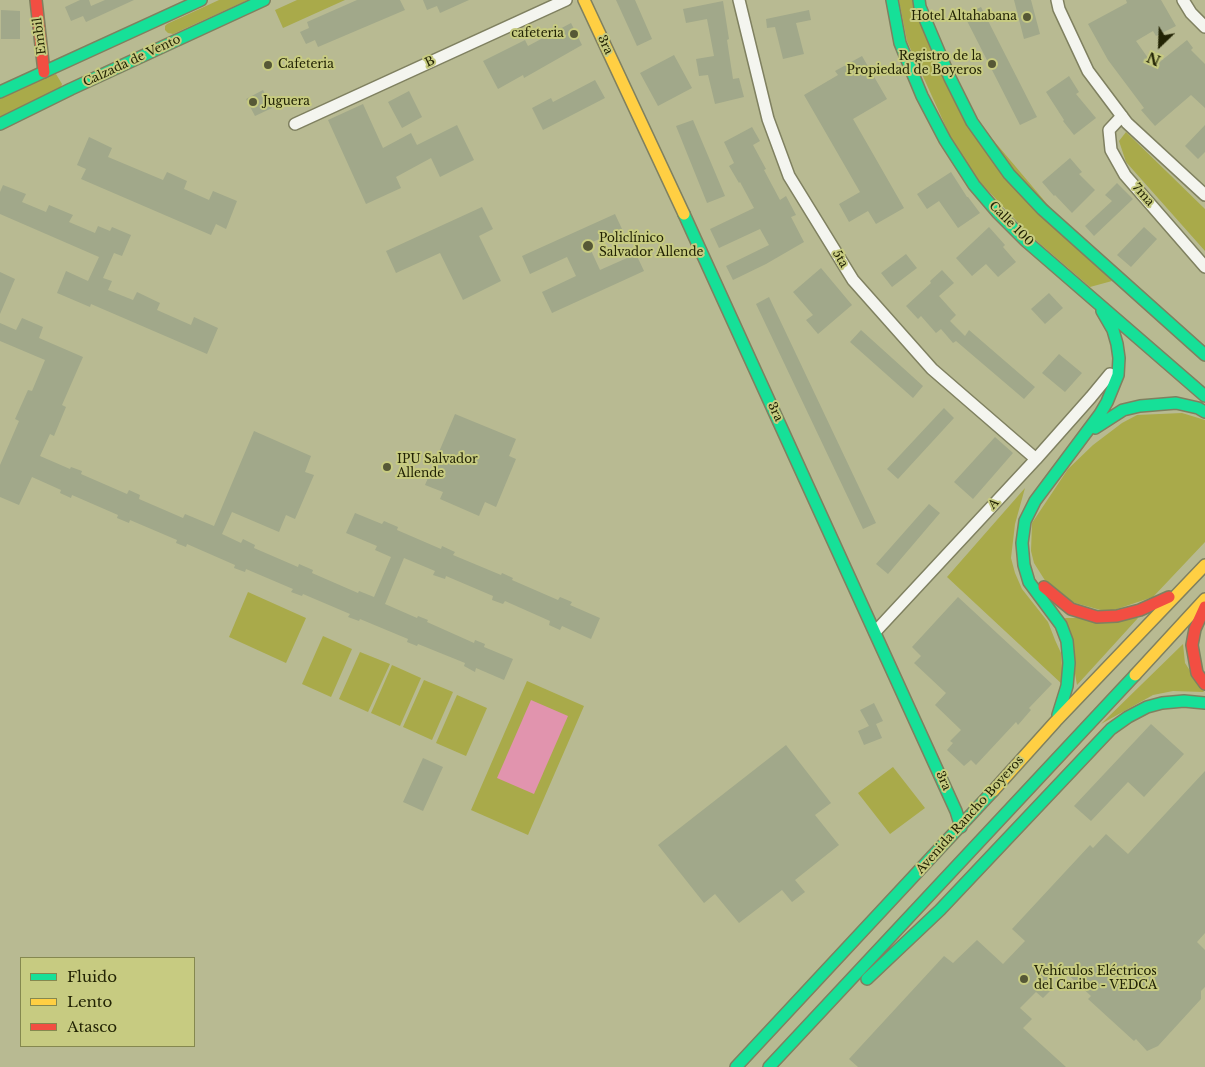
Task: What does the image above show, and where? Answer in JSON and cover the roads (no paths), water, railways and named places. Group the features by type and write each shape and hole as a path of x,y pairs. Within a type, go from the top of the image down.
{"main road":[{"name":"Embil","path":"36,0 44,72"},
{"name":"Calzada de Vento","path":"0,92 201,0"},
{"name":"Calzada de Vento","path":"0,124 264,0"},
{"name":"3ra","path":"584,0 875,632 956,811 961,827"},
{"name":"Calle 100","path":"892,0 900,42 922,96 945,140 974,185 997,212 1026,241 1205,396"},
{"path":"919,0 920,7 950,78 972,122 1009,174 1042,209 1205,355"},
{"path":"156,21 153,28 155,37 166,45"},
{"path":"42,54 58,66 68,68 73,74 75,82 71,89"},
{"path":"1056,721 1067,686 1069,663 1067,641 1061,625 1029,582 1022,550 1025,521 1042,489 1104,408 1118,375 1119,358 1113,330 1096,301"},
{"path":"1077,444 1100,424 1123,410 1140,406 1176,404 1198,408 1205,412"},
{"path":"1022,550 1035,576 1050,594 1072,609 1085,615 1097,617 1117,616 1149,606 1181,589 1196,575"},
{"name":"Avenida Rancho Boyeros","path":"736,1067 961,827 1056,721 1205,565"},
{"name":"Avenida Rancho Boyeros","path":"769,1067 1205,599"},
{"path":"1205,607 1195,629 1192,645 1197,673 1205,684"},
{"path":"799,1033 850,993 914,935 1111,729 1141,711 1162,703 1184,701 1205,704"}],"street":[{"name":"B","path":"295,124 566,0"},
{"name":"5ta","path":"739,0 768,119 789,176 852,280 932,368 1036,459"},
{"path":"1057,0 1059,9 1088,71 1127,123 1205,195"},
{"path":"1183,0 1191,14 1205,27"},
{"name":"7ma","path":"1122,116 1109,130 1111,150 1125,175 1205,267"},
{"name":"A","path":"875,632 1036,459 1110,374"}],"place":[{"name":"Hotel Altahabana","path":"1027,17"},
{"name":"cafeteria","path":"574,34"},
{"name":"Registro de la Propiedad de Boyeros","path":"992,64"},
{"name":"Cafeteria","path":"268,65"},
{"name":"Juguera","path":"253,102"},
{"name":"Policlínico Salvador Allende","path":"588,246"},
{"name":"IPU Salvador Allende","path":"387,467"},
{"name":"Vehículos Eléctricos del Caribe - VEDCA","path":"1024,979"}]}
